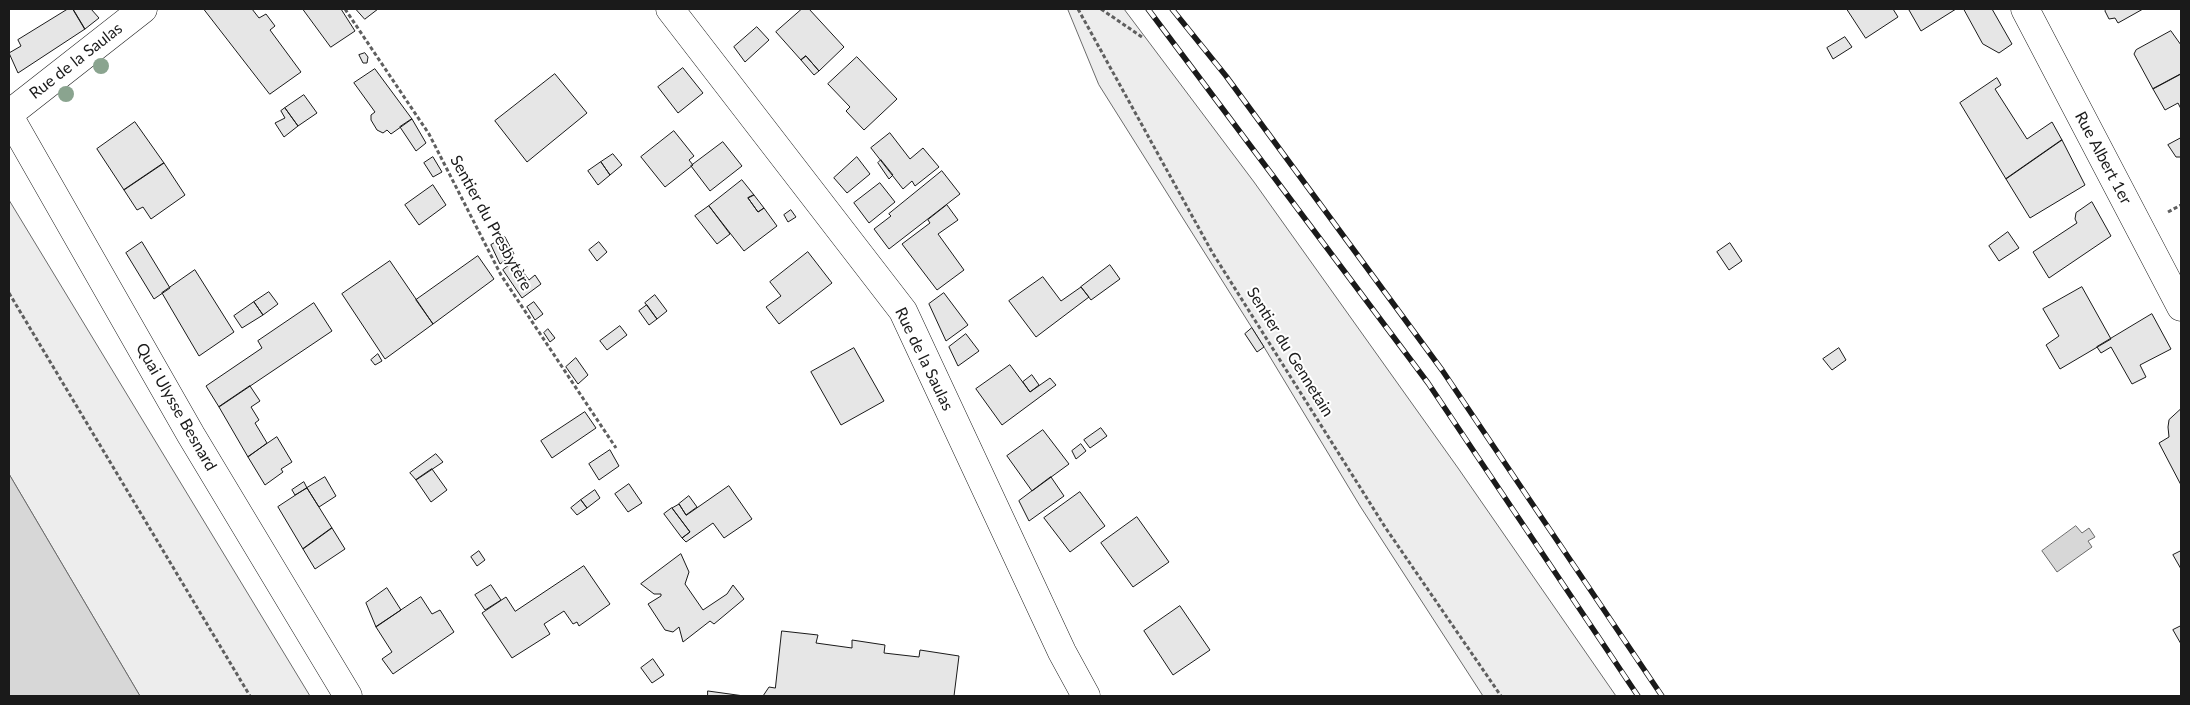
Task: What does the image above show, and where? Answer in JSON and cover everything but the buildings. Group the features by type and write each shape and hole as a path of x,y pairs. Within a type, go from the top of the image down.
{"street":[{"name":"Rue de la Saulas","path":"9,115 143,9"},
{"name":"Rue de la Saulas","path":"670,9 903,311 1058,643 1086,696"},
{"name":"Rue Albert 1er","path":"2026,9 2181,307"},
{"name":"Quai Ulysse Besnard","path":"9,115 191,434 348,696"}],"path":[{"name":"Sentier du Presbytère","path":"346,9 428,134 501,275 616,448"},
{"name":"Sentier du Gennetain","path":"1078,9 1212,252 1385,527 1501,696"},
{"path":"1101,9 1142,37"},
{"path":"9,294 250,696"}],"shaded area":[{"path":"1068,9 1124,9 1254,182 1458,468 1616,696 1483,696 1360,506 1264,347 1099,85"},
{"path":"9,200 310,696 140,696 9,474"},
{"path":"9,474 140,696 9,696"},
{"path":"2076,526 2082,533 2089,528 2095,537 2088,541 2092,547 2057,572 2042,551"}],"railway":[{"path":"1148,9 1428,383 1638,696"},
{"path":"1172,9 1226,76 1442,370 1662,696"}]}
